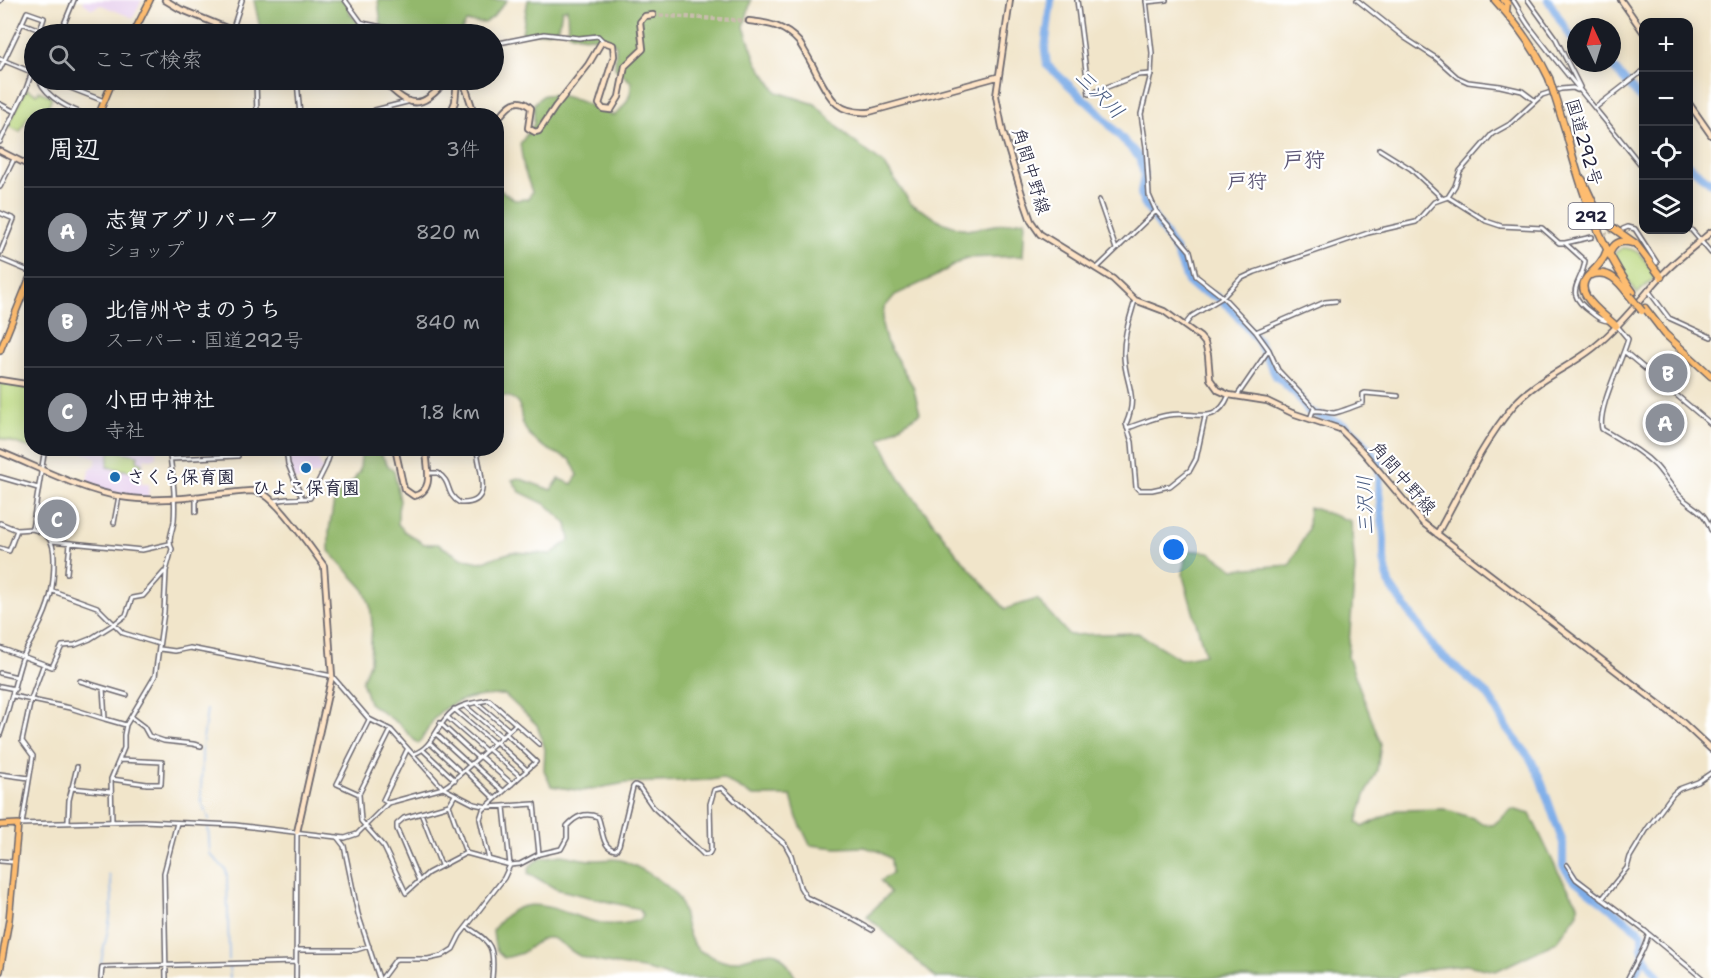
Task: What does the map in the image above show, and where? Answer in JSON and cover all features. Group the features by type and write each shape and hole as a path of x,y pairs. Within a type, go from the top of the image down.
{"highway":[{"name":"国道292号","path":"1495,0 1539,57 1549,78 1582,192 1608,253 1631,294"},
{"path":"1504,0 1507,3 1506,12"},
{"path":"1574,162 1597,212 1606,223 1636,244 1661,277"},
{"path":"1614,323 1586,297 1583,287 1588,276 1616,244 1628,242 1636,244"},
{"path":"1588,276 1597,273 1610,275 1616,279 1657,325 1711,376"}],"main road":[{"path":"139,24 150,0"},
{"path":"101,108 109,90"},
{"path":"0,351 24,292"},
{"path":"0,825 20,824 8,928 0,971"}],"street":[{"path":"64,24 75,0"},
{"path":"165,0 213,24"},
{"path":"234,24 242,0"},
{"path":"345,0 361,22 367,24"},
{"name":"角間中野線","path":"1010,0 996,96 1003,132 1031,221 1040,234 1113,279 1135,300 1164,311 1203,340 1208,354 1210,379 1218,390 1229,395 1267,401 1330,425 1347,435 1417,516 1437,534 1680,720 1710,747"},
{"path":"1077,0 1089,94 1138,75 1151,74"},
{"path":"1166,0 1146,1 1152,53 1151,74 1141,114 1149,195 1155,212 1191,251 1196,276 1223,297 1256,332 1269,350 1278,370 1314,408 1310,419"},
{"path":"1357,0 1405,38 1436,58 1457,77 1468,82 1522,91 1534,100"},
{"path":"1513,0 1531,29 1578,90 1597,107 1639,162"},
{"path":"1528,0 1556,39 1580,87 1578,90"},
{"path":"1621,0 1639,26"},
{"path":"0,69 2,60 27,12 44,18 42,24"},
{"path":"504,42 544,34 579,38 598,36 604,42 613,45 614,50 599,104 603,109 611,110 619,97 625,66 643,49 640,22 645,16 653,15"},
{"path":"749,21 769,23 793,35 831,99 843,108 857,112 869,112 997,77"},
{"path":"504,111 515,101 522,101 531,108 528,128 535,132 539,131 588,65 601,43 604,42"},
{"path":"2,60 24,69"},
{"path":"1597,107 1641,72"},
{"path":"1448,197 1466,163 1492,134 1510,124 1542,95 1573,88 1578,90"},
{"path":"0,142 25,90"},
{"path":"43,90 69,108"},
{"path":"76,90 104,101"},
{"path":"256,90 257,108"},
{"path":"298,90 299,108"},
{"path":"393,90 407,102"},
{"path":"383,108 407,102 423,102 437,90"},
{"path":"452,108 456,90"},
{"path":"466,90 472,108"},
{"path":"0,104 15,112"},
{"path":"1693,108 1711,135"},
{"path":"1379,149 1411,169 1442,198"},
{"path":"0,151 24,163"},
{"path":"0,187 14,159"},
{"path":"1184,326 1192,316 1223,297 1240,279 1368,233 1416,222 1434,202 1442,198 1448,197 1486,221 1509,227 1542,228 1558,243 1592,237"},
{"path":"1099,200 1116,249"},
{"path":"1096,269 1155,212"},
{"path":"0,213 14,219 0,253"},
{"path":"1623,228 1635,229 1658,263"},
{"path":"1693,231 1711,253"},
{"path":"1437,534 1492,433 1516,403 1545,379 1600,343 1614,323 1683,254 1711,232"},
{"path":"1565,243 1585,261 1575,291 1579,301 1584,308 1601,320 1614,323 1628,337 1601,422 1602,429 1635,448 1655,465 1681,497 1695,506 1704,516 1711,530"},
{"path":"0,259 24,269"},
{"path":"1648,290 1669,318 1711,337"},
{"path":"1135,300 1124,343 1125,364 1132,394 1132,410 1126,424 1132,442 1136,487 1139,490 1170,486 1193,466 1201,442 1205,417"},
{"path":"1256,332 1324,302 1336,301"},
{"path":"1237,396 1269,350"},
{"path":"1625,352 1711,424"},
{"path":"0,380 24,384"},
{"path":"1314,411 1336,413 1359,405 1363,403 1365,393 1398,396"},
{"path":"1127,428 1170,414 1205,417 1216,413 1225,405 1229,395"},
{"path":"0,452 104,493 119,496 142,499 251,491 263,493 273,501 324,566 332,676 297,832 296,978"},
{"path":"32,529 44,456"},
{"path":"112,822 111,779 124,748 126,725 156,676 166,571 172,549 169,544 173,527 173,471 170,456"},
{"path":"171,459 238,456"},
{"path":"287,456 302,499"},
{"path":"273,501 287,498 310,498 329,456"},
{"path":"397,456 404,489 408,494 414,496 425,491 429,483 427,456"},
{"path":"428,474 438,473 445,477 450,496 454,500 460,503 472,501 478,498 484,485 477,456"},
{"path":"0,477 38,488"},
{"path":"114,523 119,496"},
{"path":"196,496 196,512"},
{"path":"0,523 17,530 32,529 43,532 51,541 54,552 53,591 50,602 23,657 0,735"},
{"path":"0,548 9,551 17,530"},
{"path":"51,541 142,550 169,544"},
{"path":"67,573 70,544"},
{"path":"0,648 52,667 62,646 75,645 90,639 114,624 126,615 132,598 142,596 166,571"},
{"path":"53,591 97,607 123,633 160,647 175,651 190,648 332,676 369,719 391,730 443,788 474,804 488,807 534,804 539,854"},
{"path":"43,665 31,699 21,741 33,756 20,824 68,821 235,825 345,838 357,834 388,803 443,788 455,780 516,724"},
{"path":"0,673 17,677"},
{"path":"80,681 127,695"},
{"path":"0,686 15,689"},
{"path":"103,688 105,719"},
{"path":"13,696 70,708 126,725"},
{"path":"412,754 424,751 440,723 454,709 489,700 539,744"},
{"path":"477,703 509,730"},
{"path":"465,706 536,762 483,810 480,819 489,861"},
{"path":"454,709 527,770"},
{"path":"0,717 6,719"},
{"path":"447,717 520,776"},
{"path":"132,718 144,727 149,736 164,741 201,746"},
{"path":"359,794 337,784 369,719"},
{"path":"440,723 512,784"},
{"path":"391,730 359,794 361,821 384,847 406,893 441,865 466,853 510,865 520,864 539,854 561,849 567,838 567,826 573,819 590,813 598,817 606,846 611,850 616,850 635,785 639,787 653,807 704,855 709,854 711,850 710,804 714,790 722,788 787,846 800,887 806,897 849,916 872,930"},
{"path":"435,734 503,791"},
{"path":"430,742 495,799"},
{"path":"388,803 383,800 407,750"},
{"path":"424,751 455,780"},
{"path":"111,779 161,784 162,762 120,760"},
{"path":"68,821 71,788 77,767"},
{"path":"1602,899 1627,868 1630,857 1647,829 1673,794 1679,789 1698,782 1711,772"},
{"path":"0,774 29,778"},
{"path":"71,788 111,792"},
{"path":"419,881 396,824 404,818 449,805 455,795"},
{"path":"449,805 466,853"},
{"path":"381,978 396,959 428,958 453,949 504,878 510,865 504,807"},
{"path":"421,813 441,865"},
{"path":"166,978 164,873 177,823"},
{"path":"338,837 344,846 358,914 381,978"},
{"path":"0,861 14,862"},
{"path":"1567,865 1576,879 1702,978"},
{"path":"467,927 487,940 493,958 492,978"},
{"path":"1628,978 1639,954 1645,948 1648,935"},
{"path":"296,950 356,950 369,946"},
{"path":"101,978 102,967 296,962"}],"shaded area":[{"path":"84,0 142,0 133,18 101,5 92,9 82,2"},
{"name":"さくら保育園","path":"92,456 156,456 155,459 144,458 141,484 149,484 148,498 124,497 86,486 89,470 95,465 97,458"},
{"name":"ひよこ保育園","path":"287,456 317,456 323,472 295,481"}],"green space":[{"path":"254,0 342,0 347,2 350,14 362,24 259,24"},
{"path":"378,0 507,0 485,23 466,22 465,24 381,24"},
{"path":"528,0 751,0 744,27 757,63 777,92 815,104 848,137 885,165 911,204 944,223 967,230 1025,220 1023,256 966,258 934,277 895,295 884,308 882,324 886,341 913,386 920,413 880,439 900,479 958,555 1005,609 1037,599 1069,635 1138,633 1180,659 1205,654 1183,576 1186,550 1209,552 1234,569 1290,565 1308,529 1309,507 1351,521 1355,569 1348,657 1381,744 1377,770 1365,796 1357,822 1363,827 1397,810 1444,809 1473,818 1482,824 1493,825 1512,809 1530,814 1558,872 1578,904 1578,913 1557,942 1496,971 1466,965 1435,968 1397,978 936,978 867,916 890,893 881,881 892,873 891,859 878,851 864,847 837,848 810,845 797,818 791,796 753,796 722,778 626,783 582,791 551,786 544,770 545,749 537,725 505,695 470,698 453,704 436,716 418,744 399,724 369,703 362,681 370,661 372,624 370,605 363,588 329,551 329,530 334,501 354,480 360,470 361,456 382,456 394,471 400,501 398,524 405,532 424,544 438,544 461,558 480,562 512,552 551,554 570,540 567,524 547,505 520,492 512,480 518,478 551,490 559,479 572,484 578,475 570,459 538,443 529,434 524,427 518,404 515,400 504,396 504,193 515,200 528,199 532,192 524,169 520,144 534,124 534,104 541,97 552,94 561,96 580,101 614,116 627,101 631,82 615,68 616,45 611,41 568,32 567,8 562,10 559,27 541,33 522,33"},
{"path":"26,90 37,94 39,91 52,97 47,108 24,108 24,124 20,132 8,126"},
{"path":"1622,248 1638,253 1646,261 1655,277 1637,294 1615,259 1614,254"},
{"path":"0,382 24,386 24,446 0,438"},
{"path":"109,456 138,456 137,462 142,463 140,473 107,467"},
{"path":"562,855 590,860 618,859 636,867 663,883 676,896 690,936 702,952 727,962 776,953 785,961 796,978 672,978 650,971 582,957 557,940 550,938 539,941 522,953 504,958 496,949 493,930 506,915 519,908 533,905 547,907 607,924 640,920 643,915 639,909 556,889 528,873 536,861"}],"waterway":[{"name":"三沢川","path":"1051,0 1045,50 1047,65 1096,110 1139,157 1144,174 1141,193 1143,201 1176,251 1188,282 1196,289 1217,297 1230,308 1258,341 1276,376 1297,395 1308,411 1345,425 1360,438 1380,463 1379,492 1384,559 1389,584 1435,649 1489,696 1506,727 1530,758 1540,778 1563,843 1563,866 1572,878 1642,933 1644,956 1659,978"},
{"path":"1548,0 1567,31"},
{"path":"1617,72 1639,96"},
{"path":"1693,169 1711,183"},
{"path":"207,709 202,747 201,802 209,820"},
{"path":"208,826 210,854 226,870 229,960"},
{"path":"101,963 112,897 109,874"},
{"path":"1633,978 1644,956"},
{"path":"229,966 230,978"},
{"path":"99,978 100,967"}],"tunnel":[{"path":"653,15 749,21"},
{"path":"1592,237 1623,229"}],"place":[{"name":"北信州やまのうち","path":"1668,373"},
{"name":"志賀アグリパーク","path":"1665,423"},
{"name":"ひよこ保育園","path":"306,468"},
{"name":"さくら保育園","path":"115,477"},
{"name":"小田中神社","path":"57,519"}],"district":[{"name":"戸狩","path":"1304,160"},
{"name":"戸狩","path":"1247,181"}]}
